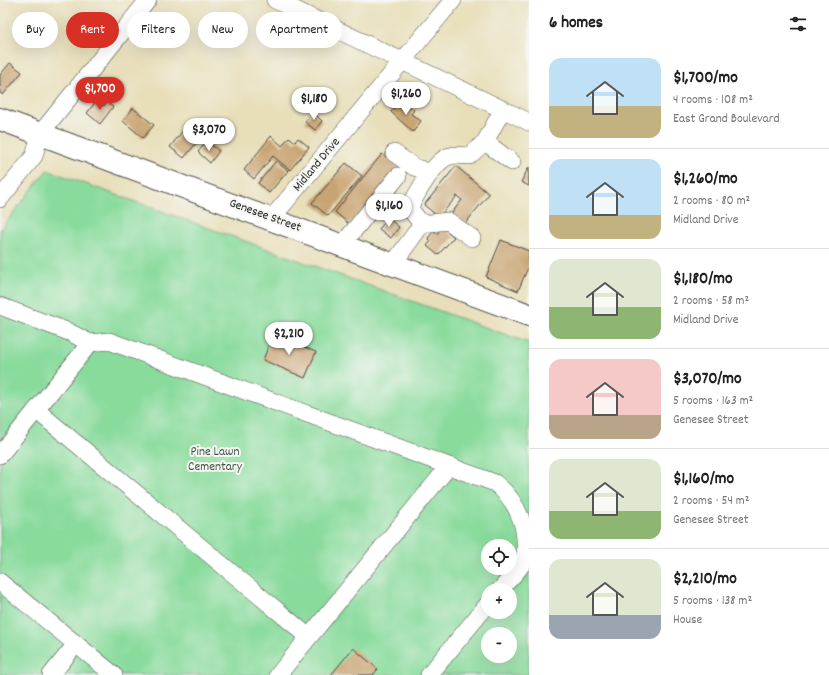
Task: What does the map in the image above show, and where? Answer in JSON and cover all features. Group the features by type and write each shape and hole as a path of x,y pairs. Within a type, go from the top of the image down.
{"main road":[{"name":"Genesee Street","path":"0,119 529,314"}],"street":[{"path":"0,199 34,156 40,134 148,0"},
{"path":"275,0 403,60 529,122"},
{"name":"Midland Drive","path":"272,218 453,0"},
{"path":"422,224 409,208 438,163 450,156 469,156 485,142 503,109"},
{"path":"485,142 512,162"},
{"path":"394,153 414,167 431,173"},
{"path":"342,244 398,176"},
{"path":"393,264 422,224 448,222 472,238"},
{"path":"0,306 69,332 90,344 109,341 495,483 507,493 526,520 529,540 523,562 506,583"},
{"path":"0,455 90,344"},
{"path":"36,410 309,637"},
{"path":"278,675 449,466"},
{"path":"0,582 114,675"},
{"path":"429,675 481,612"},
{"path":"51,675 76,644"}],"green space":[{"name":"Pine Lawn Cementary","path":"47,170 529,343 529,675 0,675 0,230"}],"building":[{"path":"10,63 22,72 3,95 0,93 0,75"},
{"path":"97,100 104,106 107,102 113,107 100,124 87,113"},
{"path":"400,100 414,110 411,114 421,121 413,132 391,112"},
{"path":"133,108 154,125 143,138 123,121"},
{"path":"313,112 322,121 315,130 305,122"},
{"path":"188,124 202,136 184,158 170,147"},
{"path":"271,136 282,146 289,137 295,142 298,138 309,147 290,170 273,156 254,179 244,170"},
{"path":"207,141 219,151 210,163 198,152"},
{"path":"382,154 399,167 374,199 349,224 335,212"},
{"path":"276,161 288,171 269,193 258,183"},
{"path":"346,163 362,176 328,216 312,203"},
{"path":"456,166 489,194 464,225 451,214 462,200 457,196 439,217 424,205"},
{"path":"529,167 529,186 521,182"},
{"path":"388,218 399,227 391,238 379,229"},
{"path":"442,227 454,237 438,255 427,246 431,241 428,238 434,231 437,234"},
{"path":"501,240 529,251 529,265 518,291 486,277"},
{"path":"273,334 316,352 305,378 263,360"},
{"path":"353,648 378,669 373,675 331,675"}]}
